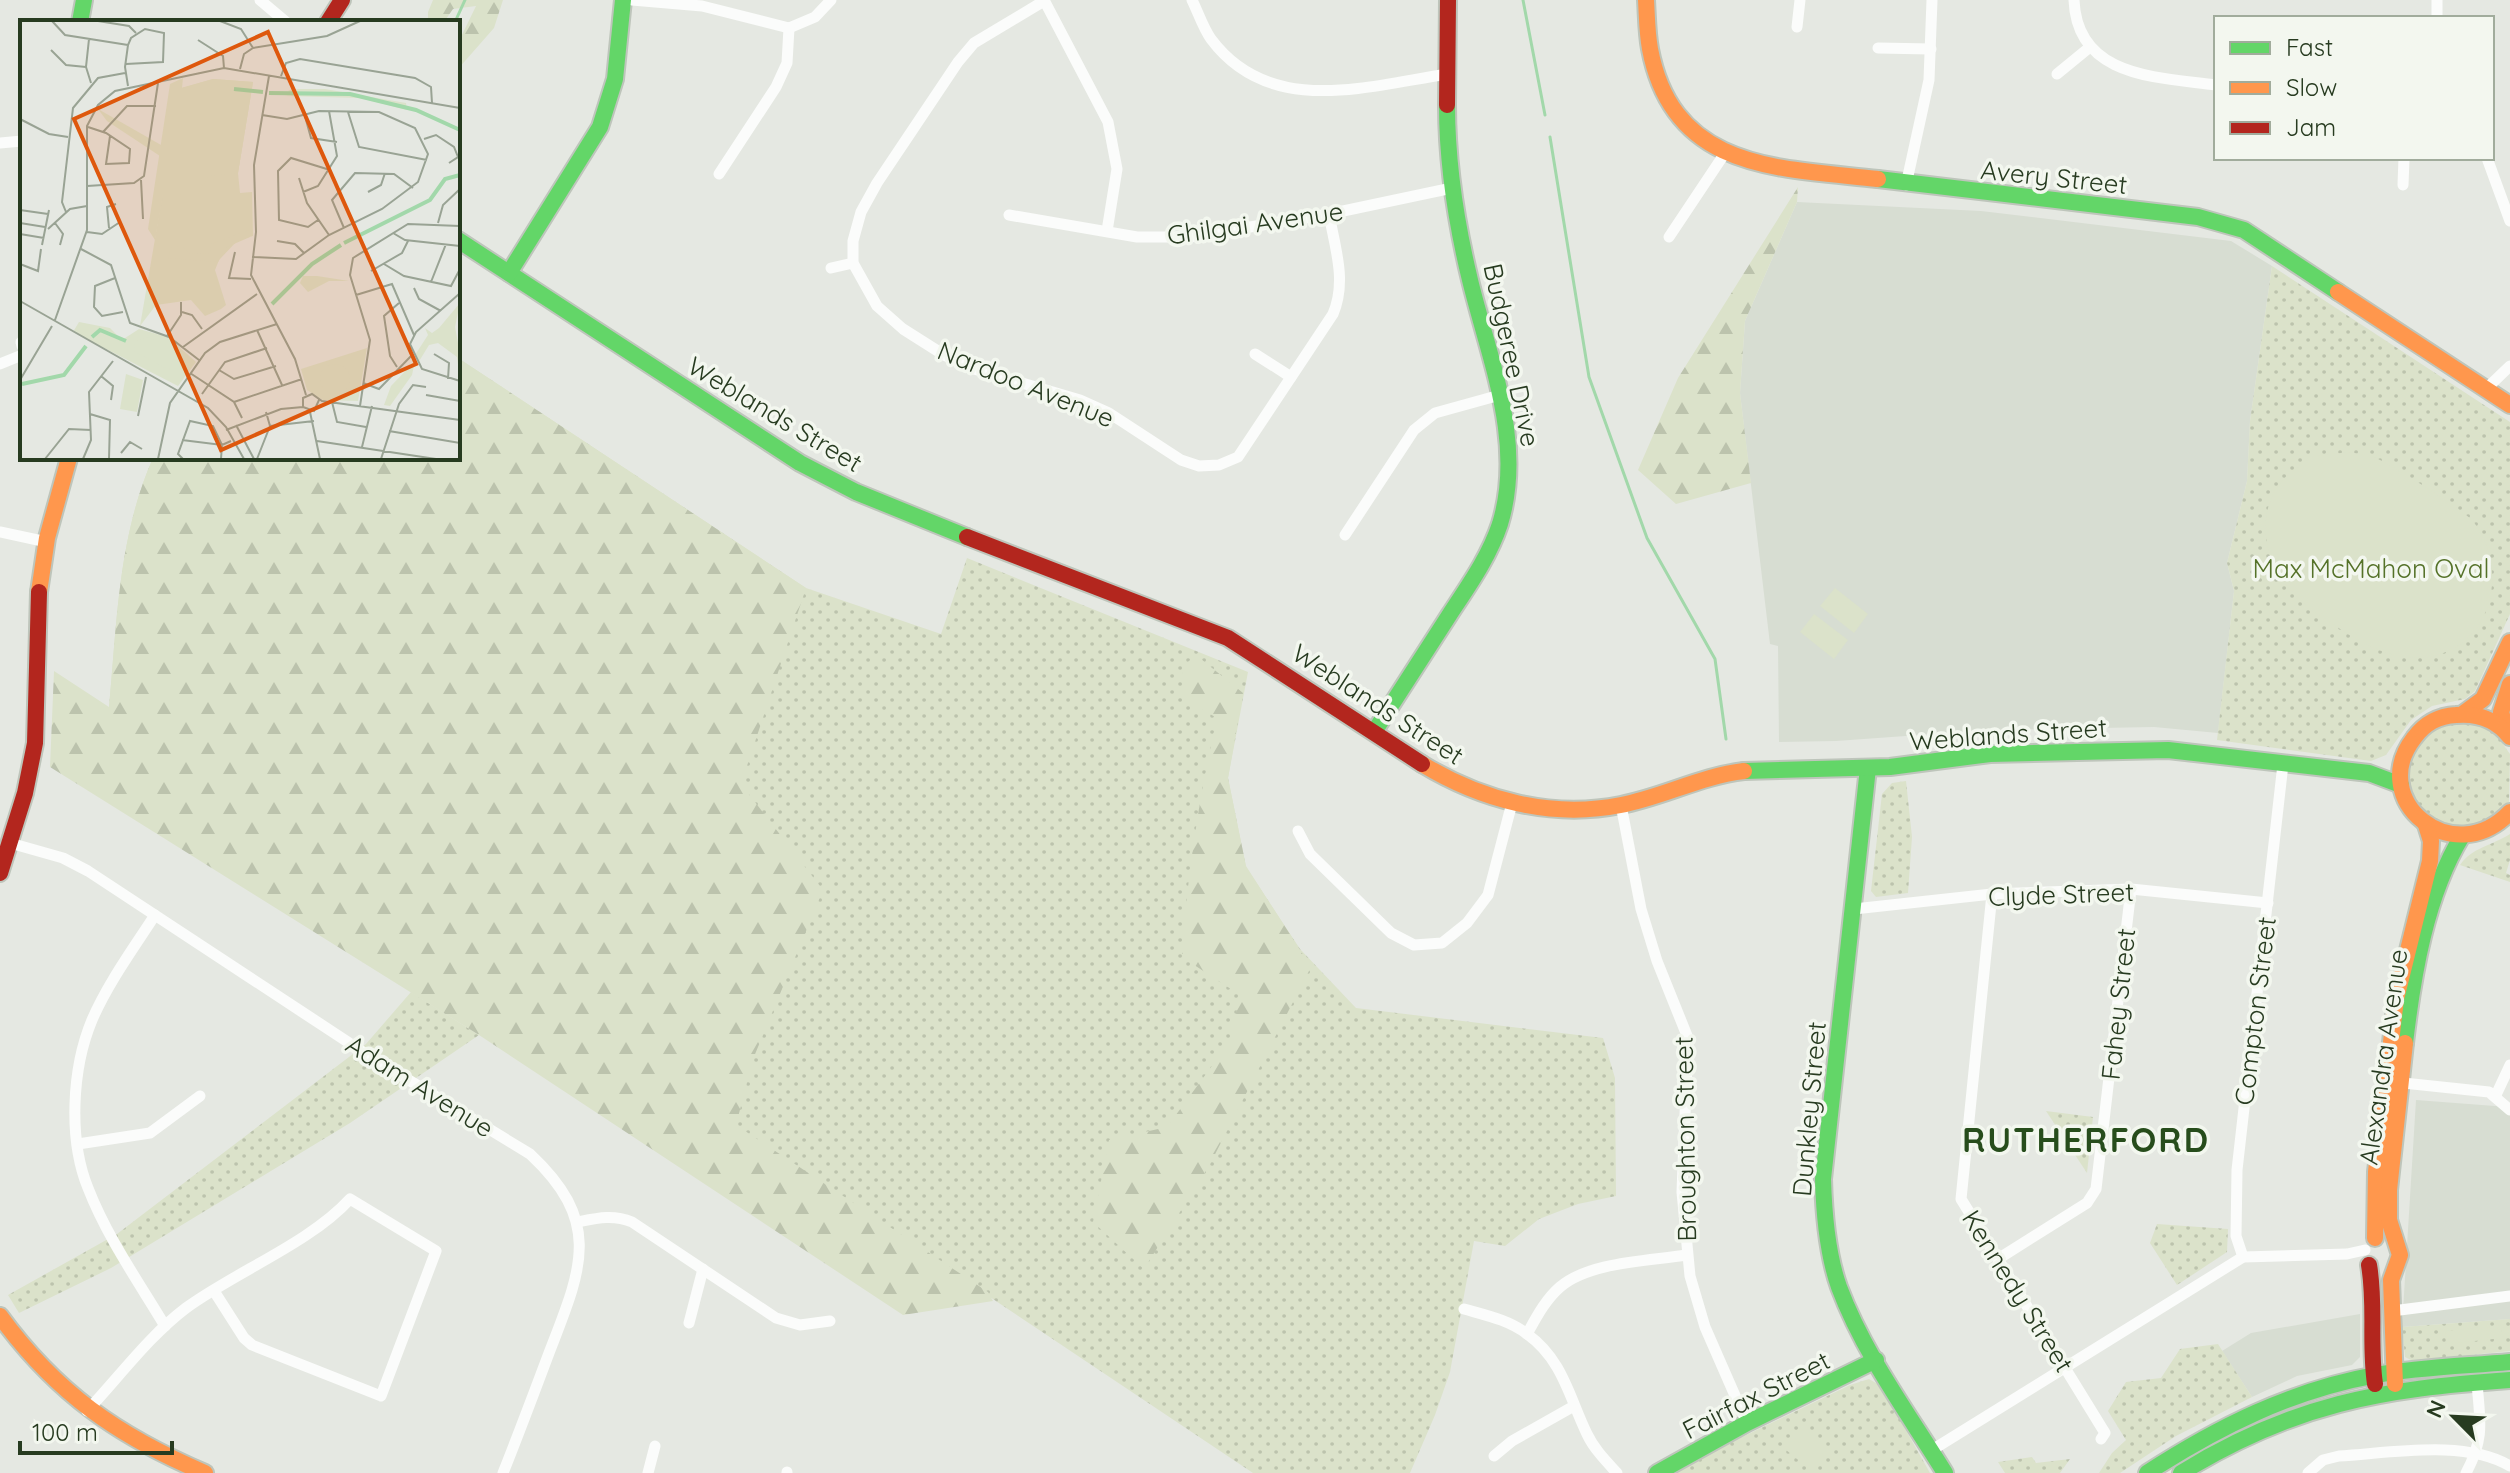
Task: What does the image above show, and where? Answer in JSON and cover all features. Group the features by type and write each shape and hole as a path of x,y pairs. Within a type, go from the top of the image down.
{"main road":[{"path":"80,20 84,0"},
{"path":"329,20 342,0"},
{"path":"509,273 600,127 615,79 623,0"},
{"name":"Budgeree Drive","path":"1374,732 1486,558 1505,510 1511,466 1510,443 1500,395 1452,188 1448,0"},
{"name":"Avery Street","path":"1646,0 1650,50 1667,100 1700,139 1725,153 1763,166 2198,217 2229,224 2279,252 2510,405"},
{"name":"Weblands Street","path":"460,241 814,470 856,492 916,517 1219,634 1255,654 1445,778 1486,796 1512,803 1569,810 1621,805 1724,773 1868,768 1979,755 2137,750 2199,753 2369,773 2401,785"},
{"path":"0,873 25,795 35,744 37,616 47,542 68,460"},
{"path":"2464,713 2483,699 2510,642"},
{"path":"2509,735 2501,712 2510,684"},
{"path":"2509,735 2489,719 2464,713 2446,715 2426,724 2410,740 2401,761 2401,785 2409,808 2426,825 2443,834 2462,836 2486,831 2510,812"},
{"name":"Weblands Street","path":"2369,773 2401,761"},
{"name":"Dunkley Street","path":"1868,768 1823,1179 1825,1225 1838,1284 1876,1360 1945,1473"},
{"name":"Alexandra Avenue","path":"2397,1244 2389,1220 2396,999 2431,855 2426,825"},
{"name":"Alexandra Avenue","path":"2377,1394 2373,1375 2374,1291 2369,1253 2376,1172 2412,981 2445,864 2462,836"},
{"path":"2394,1266 2379,1270 2369,1253 2387,1236 2397,1244 2400,1255 2391,1280 2395,1390"},
{"path":"0,1317 49,1377 87,1411 134,1442 205,1473"},
{"name":"Fairfax Street","path":"1657,1473 1747,1423 1876,1360"},
{"path":"2147,1473 2203,1438 2257,1412 2373,1375 2510,1362"},
{"path":"2181,1473 2263,1428 2312,1410 2395,1390 2510,1380"}],"street":[{"path":"260,0 284,20"},
{"path":"632,0 702,6 789,28 815,17 831,0"},
{"path":"1192,0 1211,38 1240,68 1278,87 1322,93 1448,74"},
{"path":"1797,27 1800,0"},
{"path":"1906,185 1926,98 1932,0"},
{"path":"2074,0 2077,17 2090,47 2107,61 2149,76 2214,85"},
{"path":"831,268 853,263 853,241 861,212 958,62 974,43 1044,1 1108,122 1117,169 1107,231"},
{"path":"719,174 776,87 787,63 789,28"},
{"path":"2057,74 2090,47"},
{"path":"1878,48 1931,49"},
{"path":"0,143 20,141"},
{"path":"1669,237 1725,153"},
{"path":"2403,185 2404,160"},
{"path":"2488,160 2510,221"},
{"name":"Ghilgai Avenue","path":"1009,215 1137,237 1189,237 1329,214 1452,188"},
{"name":"Nardoo Avenue","path":"853,263 877,306 903,329 944,355 974,369 1080,400 1109,413 1181,460 1199,466 1219,465 1238,457 1333,314 1340,298 1341,278 1329,214"},
{"path":"1255,354 1291,377"},
{"path":"0,364 20,356"},
{"path":"2486,389 2510,366"},
{"path":"1345,535 1414,430 1435,413 1500,395"},
{"path":"0,532 47,542"},
{"name":"Compton Street","path":"2243,1257 2236,1236 2237,1170 2283,764"},
{"path":"1298,831 1310,854 1391,933 1414,945 1442,943 1467,923 1488,895 1512,803"},
{"name":"Broughton Street","path":"1621,805 1641,909 1657,961 1688,1038 1682,1192 1686,1255 1705,1327 1747,1423"},
{"name":"Adam Avenue","path":"10,843 63,858 88,871 392,1071 530,1154 561,1187 577,1222 578,1273 503,1473"},
{"name":"Clyde Street","path":"1854,909 1992,894 2131,889 2268,903"},
{"name":"Fahey Street","path":"1998,1259 2087,1203 2096,1189 2131,889"},
{"name":"Kennedy Street","path":"1992,894 1961,1199 2105,1433 2101,1439"},
{"path":"155,915 92,1021 79,1060 74,1100 86,1184 105,1226 165,1326"},
{"path":"2496,1095 2510,1065"},
{"path":"2394,1082 2484,1091 2496,1095 2510,1110"},
{"path":"78,1144 150,1133 200,1096"},
{"path":"87,1411 165,1326 186,1308 316,1228 350,1199 436,1251 381,1396 252,1345 244,1338 214,1291"},
{"path":"577,1222 606,1216 620,1217 776,1318 800,1325 830,1321"},
{"path":"1932,1450 2243,1257 2369,1253"},
{"path":"1527,1334 1544,1305 1557,1289 1572,1278 1588,1271 1686,1255"},
{"path":"689,1323 703,1269"},
{"path":"2392,1311 2510,1296"},
{"path":"1464,1309 1492,1317 1527,1334 1556,1365 1568,1384 1574,1406 1593,1444 1617,1473"},
{"path":"2466,1473 2481,1436 2477,1383"},
{"path":"1494,1456 1512,1441 1574,1406"},
{"path":"648,1473 655,1446"},
{"path":"2308,1473 2323,1460 2339,1456 2457,1450 2492,1455 2510,1466"}],"shaded area":[{"path":"1797,202 1981,211 2231,241 2272,266 2250,421 2247,481 2227,563 2234,591 2218,733 2154,727 1989,730 1779,742 1778,646 1770,644 1740,393 1745,321"},
{"path":"2416,1100 2508,1107 2510,1103 2510,1319 2402,1327"},
{"path":"2360,1314 2360,1357 2352,1365 2297,1376 2252,1397 2222,1351 2251,1333"}],"green space":[{"path":"433,0 503,0 494,28 460,67 460,39 476,6 453,9 445,20 428,20"},
{"path":"1798,187 1797,202 1745,321 1740,393 1751,483 1676,504 1638,470 1678,378"},
{"name":"Max McMahon Oval","path":"2272,266 2510,422 2510,614 2475,691 2465,699 2432,706 2411,720 2386,755 2371,761 2217,740 2234,591 2227,563 2247,481 2250,421"},
{"path":"460,359 806,588 941,634 967,558 1248,672 1228,778 1246,867 1300,949 1356,1008 1603,1038 1615,1078 1616,1196 1578,1204 1539,1219 1505,1246 1474,1241 1450,1372 1410,1473 1253,1473 109,708 121,581 132,518 152,460 460,460"},
{"path":"460,359 806,588 741,784 823,890 753,1059 736,1125 988,1292 993,1301 903,1315 479,1035 50,767 54,671 109,707 121,581 132,518 152,460 460,460"},
{"path":"2347,452 2379,459 2424,486 2473,521 2484,540 2491,561 2489,603 2481,622 2468,638 2450,650 2416,658 2394,655 2373,647 2306,605 2277,572 2267,540 2266,524 2274,493 2283,480 2308,460"},
{"path":"1835,588 1868,614 1854,633 1820,606"},
{"path":"1814,614 1848,640 1834,659 1800,632"},
{"path":"1196,655 1243,693 1228,778 1246,866 1311,967 1209,1166 1144,1269 1093,1222 1109,1140 1167,1127 1231,1040 1240,995 1182,957 1195,837 1217,718 1187,701 1182,667"},
{"path":"2460,721 2479,724 2495,733 2510,754 2509,802 2498,817 2464,832 2429,822 2408,795 2407,760 2427,731 2443,723"},
{"path":"1906,781 1912,837 1908,893 1876,897 1871,891 1882,794 1892,783"},
{"path":"2510,834 2510,860 2506,873 2510,875 2510,882 2460,865 2476,851"},
{"path":"411,992 479,1035 350,1123 111,1268 19,1313 8,1295 117,1234 366,1044"},
{"path":"2046,1111 2093,1117 2087,1173"},
{"path":"2157,1224 2228,1229 2227,1252 2177,1285 2150,1243"},
{"path":"2510,1319 2510,1351 2413,1361 2405,1357 2402,1327"},
{"path":"2501,1325 2503,1338 2446,1344 2445,1331"},
{"path":"2218,1344 2252,1397 2176,1436 2120,1473 2099,1473 2112,1453 2126,1440 2108,1411 2126,1382 2161,1378 2180,1349"},
{"path":"1869,1379 1881,1386 1930,1473 1676,1473 1713,1451 1850,1385"},
{"path":"1804,1428 1831,1450 1813,1472 1786,1450"},
{"path":"2032,1457 2036,1463 2070,1459 2060,1473 2005,1473 1998,1462"}],"waterway":[{"path":"456,20 465,0"},
{"path":"1523,0 1545,115"},
{"path":"1550,137 1589,377 1647,538 1715,659 1726,739"}],"traffic: fast":[{"path":"80,20 84,0"},
{"path":"509,273 600,127 615,79 623,0"},
{"path":"1374,732 1484,559 1500,524 1507,493 1507,432 1502,401 1460,237 1453,193 1447,105"},
{"path":"1878,179 2198,217 2244,230 2338,292"},
{"path":"460,241 800,463 856,492 967,537"},
{"path":"1744,771 1890,767 1990,754 2168,750 2369,773 2401,785"},
{"path":"1868,768 1823,1179 1825,1220 1835,1274 1849,1312 1888,1383 1945,1473"},
{"path":"2405,1043 2417,963 2430,909 2462,836"},
{"path":"1657,1473 1747,1423 1876,1360"},
{"path":"2147,1473 2201,1440 2257,1412 2315,1390 2393,1372 2510,1362"},
{"path":"2181,1473 2262,1431 2339,1404 2420,1389 2510,1380"}],"traffic: slow":[{"path":"1646,0 1650,49 1662,89 1681,119 1706,141 1736,156 1768,165 1878,179"},
{"path":"2338,292 2510,405"},
{"path":"39,592 47,538 68,460"},
{"path":"2464,713 2483,699 2510,642"},
{"path":"2507,732 2501,712 2510,684"},
{"path":"2510,737 2499,726 2479,716 2456,715 2438,719 2427,724 2414,738 2402,761 2401,784 2408,804 2423,821 2442,831 2464,834 2488,829 2510,812"},
{"path":"1422,764 1468,788 1492,796 1543,808 1569,810 1621,805 1713,777 1744,771"},
{"path":"2375,1238 2376,1172 2396,999 2430,861 2431,841 2426,825"},
{"path":"2395,1384 2391,1280 2400,1255 2389,1220 2389,1190 2405,1043"},
{"path":"0,1316 43,1368 91,1410 144,1444 205,1473"}],"traffic: jam":[{"path":"329,20 342,0"},
{"path":"1447,105 1448,0"},
{"path":"967,537 1228,638 1422,764"},
{"path":"0,873 25,793 35,743 39,592"},
{"path":"2369,1265 2375,1384"}],"district":[{"name":"RUTHERFORD","path":"2086,1139"}]}
